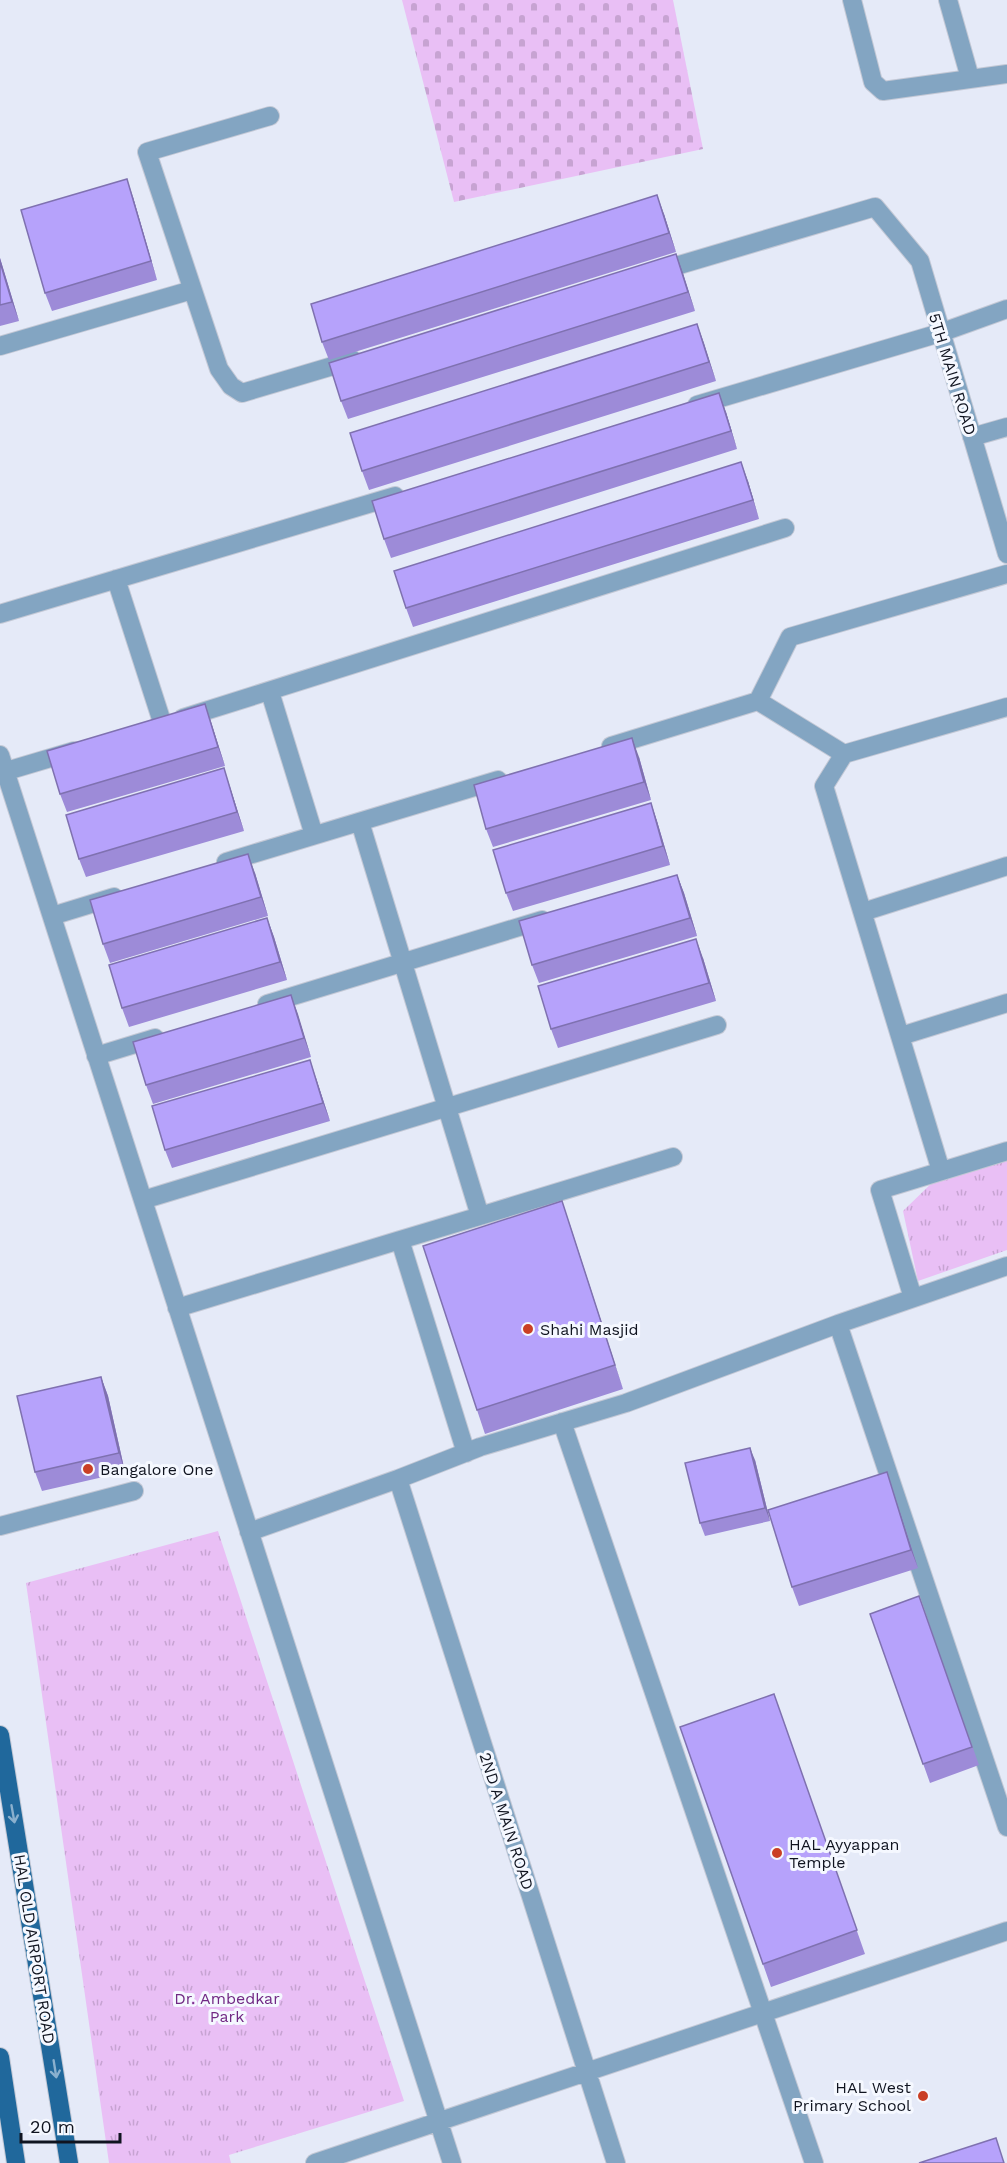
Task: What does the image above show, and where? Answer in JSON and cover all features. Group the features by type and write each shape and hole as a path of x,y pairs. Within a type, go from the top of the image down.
{"main road":[{"name":"HAL OLD AIRPORT ROAD","path":"0,1736 69,2163"},
{"path":"0,2057 16,2163"}],"street":[{"path":"852,0 873,82 884,91 1007,74"},
{"path":"948,0 970,78"},
{"path":"270,116 147,152 219,369 231,386 242,393 368,356"},
{"name":"5TH MAIN ROAD","path":"645,275 875,207 920,261 1007,554"},
{"path":"0,346 192,290"},
{"path":"676,411 940,333 1007,309"},
{"path":"972,437 1007,427"},
{"path":"0,614 413,490"},
{"path":"140,731 270,693 785,528"},
{"path":"599,749 758,700 790,637 1007,574"},
{"path":"116,579 163,725"},
{"path":"270,693 314,836"},
{"path":"758,700 844,754"},
{"path":"941,1171 824,786 844,754 1007,707"},
{"path":"95,745 2,767 52,916 452,2163"},
{"path":"212,867 519,774"},
{"path":"360,822 480,1216"},
{"path":"863,912 1007,866"},
{"path":"52,916 132,891"},
{"path":"255,1008 560,915"},
{"path":"901,1036 1007,1003"},
{"path":"143,1200 717,1025"},
{"path":"96,1056 176,1032"},
{"path":"913,1298 880,1190 1007,1151"},
{"path":"177,1308 673,1157"},
{"path":"400,1240 465,1453"},
{"path":"249,1532 465,1453 626,1403 838,1324 1007,1266"},
{"path":"838,1324 1007,1827"},
{"path":"562,1422 813,2163"},
{"name":"2ND A MAIN ROAD","path":"398,1479 616,2163"},
{"path":"0,1526 134,1491"},
{"path":"315,2163 1007,1931"}],"green space":[{"path":"402,0 673,0 703,149 454,202"},
{"path":"1007,1157 1007,1250 918,1281 903,1211 939,1176"},
{"name":"Dr. Ambedkar Park","path":"218,1531 404,2101 229,2155 231,2163 109,2163 26,1583"}],"building":[{"path":"127,179 151,261 45,293 21,210"},
{"path":"657,195 669,233 322,342 311,304"},
{"path":"676,254 688,292 341,401 329,363"},
{"path":"0,262 12,302 0,305"},
{"path":"697,324 709,362 362,471 350,433"},
{"path":"719,393 731,431 384,539 372,501"},
{"path":"741,462 753,500 406,608 394,571"},
{"path":"205,704 218,747 60,794 47,751"},
{"path":"632,738 644,782 486,829 474,785"},
{"path":"224,768 237,812 79,859 66,815"},
{"path":"651,803 663,846 506,893 493,850"},
{"path":"248,854 261,897 103,944 90,900"},
{"path":"677,875 690,918 532,965 519,921"},
{"path":"267,918 280,962 122,1008 109,965"},
{"path":"696,939 709,983 551,1029 538,986"},
{"path":"291,995 304,1038 146,1085 133,1042"},
{"path":"310,1060 323,1103 165,1150 152,1106"},
{"name":"Shahi Masjid","path":"562,1201 615,1365 477,1410 423,1246"},
{"path":"101,1377 119,1453 35,1472 17,1396"},
{"path":"750,1448 765,1508 700,1523 685,1463"},
{"path":"887,1472 911,1550 792,1587 768,1510"},
{"path":"919,1596 972,1747 923,1764 870,1614"},
{"name":"HAL Ayyappan Temple","path":"774,1694 857,1930 763,1964 680,1727"},
{"path":"996,2138 1004,2163 919,2163"}],"place":[{"name":"Shahi Masjid","path":"528,1329"},
{"name":"Bangalore One","path":"88,1469"},
{"name":"HAL Ayyappan Temple","path":"777,1853"},
{"name":"HAL West Primary School","path":"923,2096"}]}
